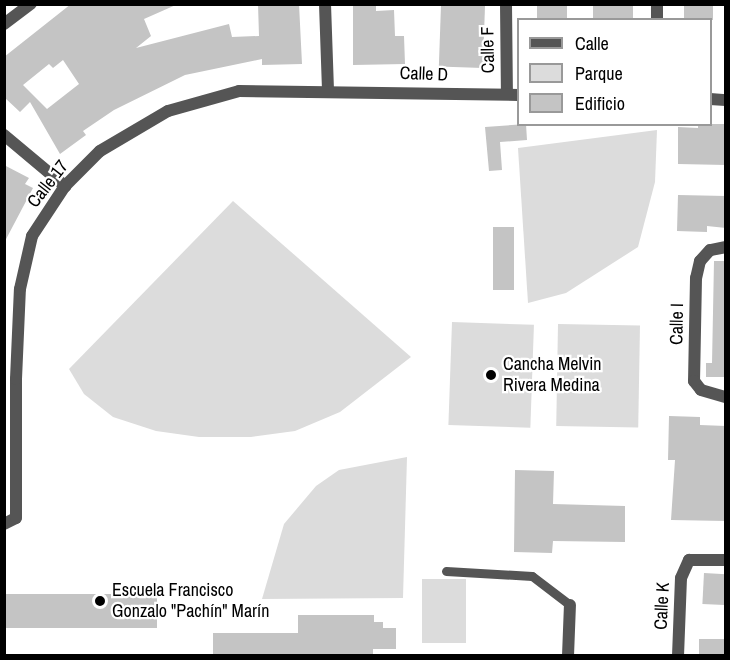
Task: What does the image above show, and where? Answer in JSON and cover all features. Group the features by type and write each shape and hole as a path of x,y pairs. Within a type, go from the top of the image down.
{"street":[{"path":"4,24 31,4"},
{"path":"325,4 328,89"},
{"name":"Calle F","path":"506,4 513,94"},
{"name":"Calle D","path":"328,89 513,94"},
{"name":"Calle 17","path":"4,524 16,518 10,379 20,289 32,236 65,186 100,151 168,111 239,91 328,89"},
{"path":"4,135 65,186"},
{"name":"Calle I","path":"726,247 710,250 700,261 696,278 694,381 701,390 726,397"},
{"name":"Calle K","path":"678,656 681,578 689,560 726,560"},
{"path":"568,656 570,605"}],"lane":[{"path":"446,571 532,576 570,605"}],"green space":[{"path":"657,130 655,182 638,247 566,293 528,303 518,148"},
{"path":"233,201 411,357 340,412 295,431 251,437 199,437 156,431 113,417 84,394 69,369"},
{"name":"Cancha Melvin Rivera Medina","path":"452,322 534,325 530,428 448,425"},
{"path":"558,324 640,325 638,427 556,426"},
{"path":"407,457 403,598 262,599 284,524 316,486 339,470"},
{"path":"422,579 466,579 466,643 422,643"}],"building":[{"path":"71,4 178,4 144,19 151,36 136,48 229,24 232,37 259,36 258,4 299,4 302,64 262,65 262,59 185,75 114,110 83,131 86,135 60,154 30,102 20,112 4,97 4,57","holes":["63,60 79,84 47,109 23,85 49,64 53,68"]},
{"path":"353,4 376,4 376,11 394,10 395,36 404,36 405,64 353,65"},
{"path":"441,4 485,6 483,68 439,66"},
{"path":"537,4 567,4 567,18 537,18"},
{"path":"684,4 713,4 713,20 712,18 684,18"},
{"path":"593,6 633,6 633,18 593,18"},
{"path":"712,124 726,124 726,165 678,164 678,127 698,128 698,126 712,126"},
{"path":"526,126 527,140 500,142 502,170 489,171 485,127"},
{"path":"4,165 29,178 25,184 33,188 4,243"},
{"path":"678,195 726,196 726,228 707,226 707,232 677,231"},
{"path":"493,227 514,227 514,290 493,290"},
{"path":"714,261 726,261 726,377 706,377 706,363 712,363"},
{"path":"669,416 700,417 700,425 726,426 726,521 671,520 675,460 668,460"},
{"path":"515,470 554,471 553,504 625,506 625,542 553,541 552,553 514,552"},
{"path":"704,573 726,574 724,605 702,604"},
{"path":"4,594 157,594 157,628 4,628"},
{"path":"298,615 374,615 374,622 383,622 383,628 396,628 396,649 373,649 373,656 213,656 213,633 298,633"},
{"path":"699,639 726,639 726,656 699,656"}],"place":[{"name":"Cancha Melvin Rivera Medina","path":"491,375"},
{"name":"Escuela Francisco Gonzalo \"Pachín\" Marín","path":"100,601"}]}
